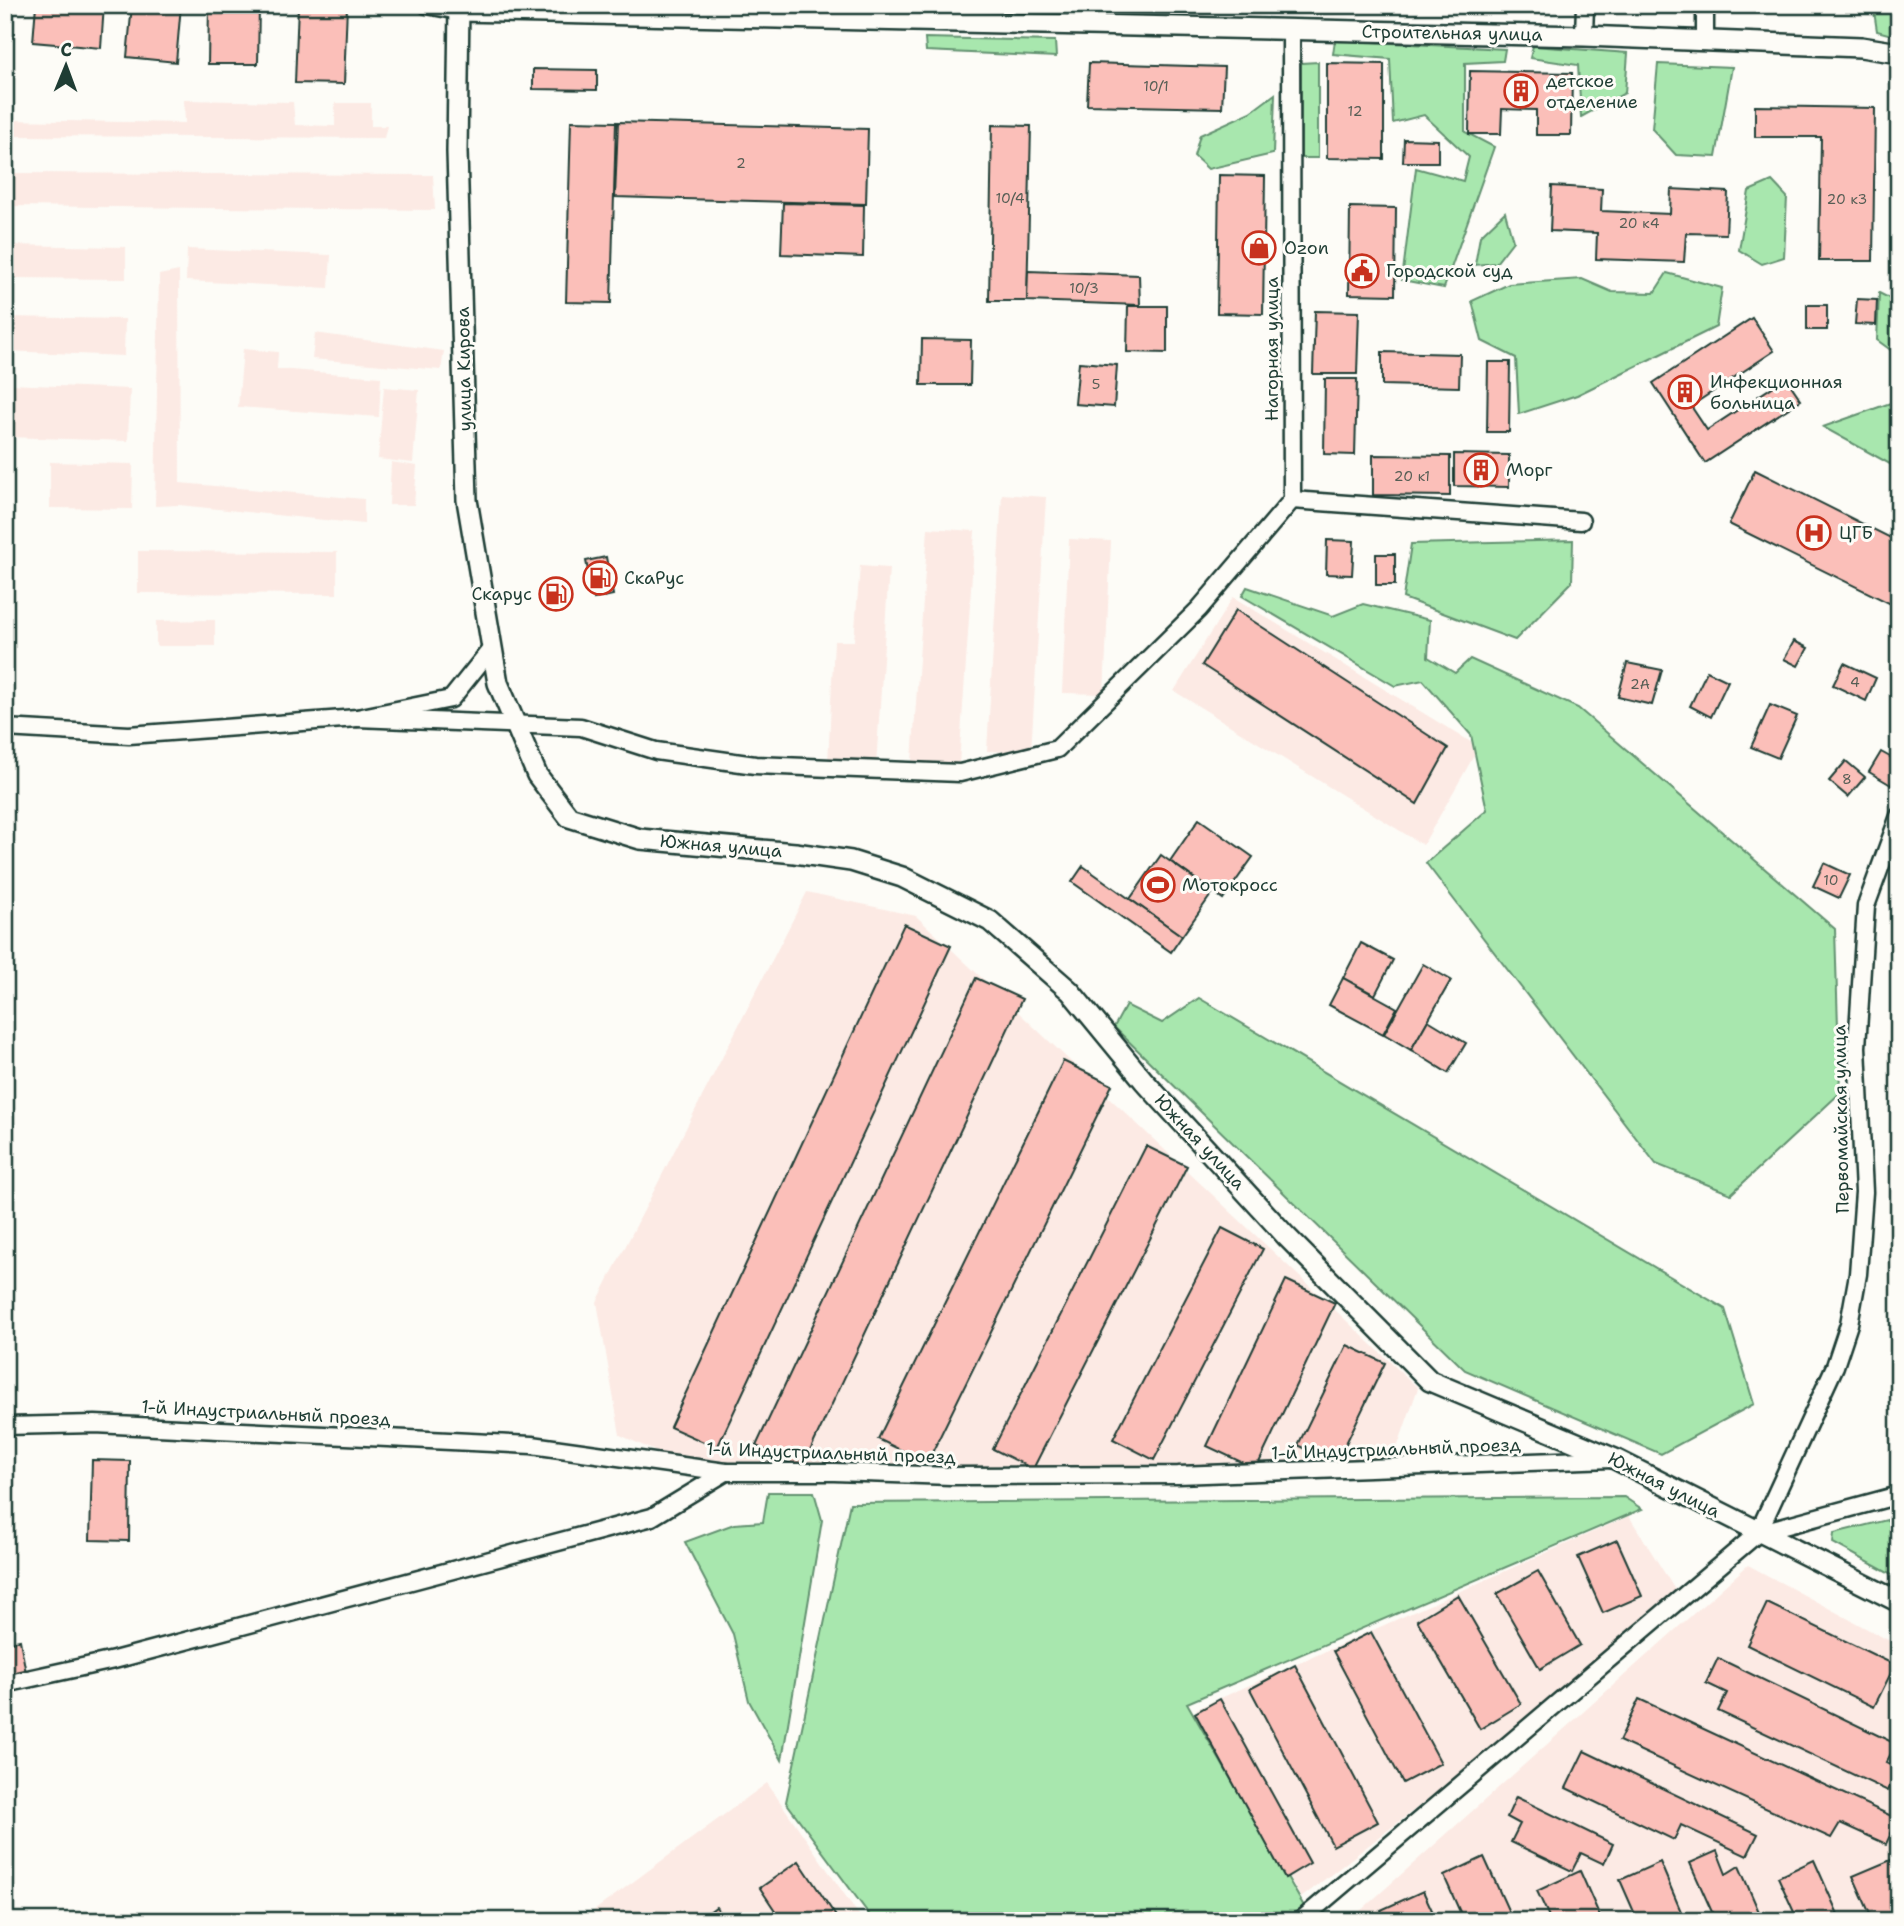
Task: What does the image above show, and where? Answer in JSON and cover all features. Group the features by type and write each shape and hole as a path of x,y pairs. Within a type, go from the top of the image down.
{"street":[{"path":"427,5 459,8"},
{"path":"1584,36 1585,5"},
{"path":"1705,5 1705,41"},
{"name":"Строительная улица","path":"459,8 898,13 1291,29 1584,36 1861,47 1899,53"},
{"name":"улица Кирова","path":"459,8 457,152 467,500 498,683 517,726"},
{"name":"Нагорная улица","path":"1291,29 1292,500"},
{"path":"5,728 129,735 357,718 581,727 656,751 755,765 960,773 1057,749 1199,609 1292,500 1580,521"},
{"path":"357,718 451,699 491,649"},
{"name":"Южная улица","path":"517,726 537,775 569,817 640,839 795,853 851,861 902,877 990,921 1069,991 1144,1082 1286,1236 1430,1381 1615,1459 1899,1602"},
{"name":"Первомайская улица","path":"1758,1533 1835,1366 1849,1324 1857,1273 1864,1192 1857,1046 1866,906 1899,816"},
{"name":"1-й Индустриальный проезд","path":"5,1426 95,1424 532,1445 726,1472 951,1476 1239,1474 1615,1459"},
{"path":"5,1684 243,1627 652,1517 726,1472"},
{"path":"1300,1921 1758,1533 1899,1495"}],"shaded area":[{"path":"184,100 293,102 295,125 335,126 335,103 371,103 371,126 387,126 384,138 5,136 5,120 185,123"},
{"path":"5,173 433,175 435,210 5,206"},
{"path":"5,245 126,247 126,279 5,278"},
{"path":"187,249 331,255 329,288 186,281"},
{"path":"179,271 180,483 364,499 364,524 179,505 155,506 159,275"},
{"path":"5,317 125,319 124,356 5,351"},
{"path":"315,333 444,351 441,370 312,359"},
{"path":"243,349 278,352 277,369 381,377 379,417 238,407"},
{"path":"9,384 130,389 128,441 7,437"},
{"path":"384,387 419,390 413,463 378,459"},
{"path":"50,462 133,464 132,509 50,508"},
{"path":"391,462 417,466 414,505 389,505"},
{"path":"1002,494 1046,497 1031,753 987,751"},
{"path":"928,528 975,531 959,764 912,761"},
{"path":"1069,539 1111,541 1104,694 1062,693"},
{"path":"138,551 337,552 337,594 138,593"},
{"path":"860,566 889,568 876,766 828,763 834,641 854,641"},
{"path":"1233,597 1479,747 1423,845 1174,691"},
{"path":"215,620 215,646 156,646 156,621"},
{"path":"807,892 916,916 1418,1388 1390,1468 709,1476 620,1435 597,1302"},
{"path":"1629,1516 1682,1601 1301,1898 1196,1709"},
{"path":"1748,1565 1899,1646 1899,1921 1349,1921"},
{"path":"767,1783 863,1921 580,1921"}],"green space":[{"path":"1873,5 1899,7 1899,37 1877,31"},
{"path":"925,38 1055,41 1056,57 926,51"},
{"path":"1335,40 1505,49 1503,61 1465,63 1465,132 1494,147 1444,288 1402,280 1416,168 1463,181 1469,157 1424,115 1393,123 1390,59 1333,54"},
{"path":"1533,46 1628,53 1625,93 1581,117 1578,65 1530,58"},
{"path":"1318,62 1318,158 1301,158 1301,63"},
{"path":"1658,64 1732,67 1716,157 1676,155 1652,129"},
{"path":"1275,94 1273,154 1208,169 1194,156 1200,135 1251,112"},
{"path":"1899,164 1899,269 1892,268 1895,166"},
{"path":"1772,181 1787,197 1784,257 1762,264 1739,250 1749,191"},
{"path":"1505,212 1513,241 1496,263 1475,265 1480,236"},
{"path":"1667,273 1722,288 1716,327 1577,395 1519,414 1516,358 1482,341 1472,301 1509,284 1582,279 1612,292 1654,293"},
{"path":"1879,293 1899,303 1899,344 1892,351 1877,340"},
{"path":"1899,400 1899,469 1823,427"},
{"path":"1573,540 1572,582 1515,640 1403,598 1411,544"},
{"path":"1247,587 1333,616 1363,604 1430,620 1428,657 1455,673 1470,659 1578,708 1835,929 1840,1093 1731,1194 1656,1164 1426,863 1487,810 1471,735 1423,680 1395,686 1242,596"},
{"path":"1199,998 1725,1309 1754,1404 1661,1454 1465,1370 1114,1027 1126,1005 1162,1023"},
{"path":"768,1492 814,1492 822,1520 782,1760 749,1701 733,1634 685,1542 734,1524 763,1522"},
{"path":"1624,1497 1642,1509 1187,1703 1305,1908 1288,1921 874,1921 786,1802 850,1503"},
{"path":"1899,1517 1899,1579 1833,1543 1834,1533"}],"building":[{"path":"36,5 104,5 101,48 33,42"},
{"path":"132,5 181,5 176,62 127,57"},
{"path":"209,5 259,5 258,64 208,64"},
{"path":"298,5 347,5 344,84 295,83"},
{"path":"1842,5 1842,10 1717,7"},
{"path":"1089,63 1224,67 1222,108 1087,105"},
{"path":"1327,63 1384,64 1384,159 1327,158"},
{"path":"533,69 597,70 597,90 533,89"},
{"name":"детское отделение","path":"1470,71 1572,73 1571,135 1536,135 1536,110 1502,109 1501,134 1469,134"},
{"path":"1755,106 1875,108 1873,261 1819,261 1821,137 1755,137"},
{"path":"571,121 616,122 611,303 566,302"},
{"path":"618,122 868,129 866,204 615,197"},
{"path":"992,125 1031,126 1027,301 989,301"},
{"path":"1404,139 1438,140 1438,162 1403,162"},
{"path":"1219,175 1265,176 1263,314 1217,313"},
{"path":"1552,186 1602,189 1601,211 1670,214 1671,189 1728,192 1726,234 1686,233 1684,262 1596,259 1597,233 1550,231"},
{"path":"783,203 864,205 863,257 781,254"},
{"path":"1350,207 1396,208 1395,295 1349,294"},
{"path":"1028,271 1139,275 1140,305 1027,301"},
{"path":"1857,299 1877,300 1876,325 1855,324"},
{"path":"1807,305 1827,305 1827,330 1807,330"},
{"path":"1128,306 1167,306 1167,353 1127,352"},
{"path":"1315,311 1359,312 1357,374 1313,374"},
{"name":"Инфекционная больница","path":"1752,318 1774,351 1691,406 1707,430 1786,378 1801,400 1705,463 1653,383"},
{"path":"922,339 971,340 970,385 921,385"},
{"path":"1382,352 1460,354 1459,387 1382,385"},
{"path":"1079,362 1117,365 1114,407 1075,404"},
{"path":"1488,362 1510,362 1509,432 1487,432"},
{"path":"1325,379 1357,379 1355,455 1324,454"},
{"name":"Морг","path":"1454,454 1509,455 1509,487 1454,486"},
{"path":"1373,455 1450,456 1450,496 1373,495"},
{"name":"ЦГБ","path":"1755,470 1899,542 1899,608 1729,524"},
{"path":"1327,540 1354,541 1352,575 1326,574"},
{"path":"1376,554 1395,554 1395,585 1376,585"},
{"name":"СкаРус","path":"606,557 613,595 594,599 586,561"},
{"path":"1236,610 1448,748 1417,804 1202,665"},
{"path":"1794,641 1808,648 1798,666 1784,659"},
{"path":"1627,663 1662,670 1652,705 1618,697"},
{"path":"1844,663 1876,678 1866,701 1833,685"},
{"path":"1707,671 1728,681 1711,717 1690,706"},
{"path":"1770,705 1797,716 1778,758 1751,747"},
{"path":"1881,752 1899,762 1899,772 1891,785 1869,772"},
{"path":"1846,761 1865,777 1848,797 1829,781"},
{"path":"1199,819 1253,857 1223,899 1170,861"},
{"path":"1161,855 1213,892 1182,936 1130,899"},
{"path":"1824,863 1850,875 1839,898 1813,886"},
{"path":"1083,866 1182,936 1171,952 1072,882"},
{"path":"904,924 951,946 717,1448 670,1427"},
{"path":"1361,943 1393,960 1375,995 1343,978"},
{"path":"1423,964 1451,980 1411,1050 1384,1034"},
{"path":"976,978 1022,999 802,1468 756,1446"},
{"path":"1343,978 1397,1008 1383,1034 1329,1005"},
{"path":"1428,1020 1466,1043 1448,1073 1411,1050"},
{"path":"1063,1061 1112,1085 927,1463 878,1439"},
{"path":"1146,1146 1187,1166 1033,1469 993,1449"},
{"path":"1222,1228 1263,1249 1154,1460 1113,1439"},
{"path":"1286,1280 1335,1303 1256,1469 1207,1446"},
{"path":"1347,1345 1385,1363 1336,1464 1298,1445"},
{"path":"92,1460 130,1461 129,1541 90,1540"},
{"path":"1617,1540 1642,1596 1603,1613 1578,1557"},
{"path":"1538,1571 1580,1645 1540,1669 1497,1594"},
{"path":"1458,1595 1521,1704 1480,1729 1417,1620"},
{"path":"1767,1603 1895,1665 1874,1707 1747,1645"},
{"path":"1371,1632 1441,1763 1403,1783 1333,1651"},
{"path":"20,1640 26,1673 5,1677 5,1643"},
{"path":"1718,1658 1896,1744 1886,1763 1899,1769 1888,1791 1718,1711 1727,1693 1706,1683"},
{"path":"1295,1665 1378,1822 1333,1846 1250,1689"},
{"path":"1220,1699 1310,1863 1285,1878 1195,1713"},
{"path":"1639,1699 1898,1819 1886,1844 1840,1823 1831,1838 1619,1741"},
{"path":"1584,1751 1758,1834 1747,1856 1681,1825 1674,1840 1566,1788"},
{"path":"1516,1797 1613,1844 1604,1864 1581,1853 1572,1871 1511,1842 1520,1824 1507,1817"},
{"path":"1717,1851 1726,1874 1739,1866 1763,1921 1716,1921 1690,1863"},
{"path":"1484,1857 1513,1921 1464,1921 1444,1876"},
{"path":"1898,1857 1899,1921 1873,1921 1853,1876"},
{"path":"1814,1860 1841,1921 1798,1921 1778,1877"},
{"path":"799,1861 839,1921 782,1921 760,1888"},
{"path":"1660,1862 1685,1921 1638,1921 1620,1880"},
{"path":"1580,1871 1602,1921 1551,1921 1537,1891"},
{"path":"1423,1891 1437,1921 1386,1921 1381,1910"},
{"path":"716,1907 726,1921 697,1921"}],"place":[{"name":"детское отделение","path":"1521,91"},
{"name":"Ozon","path":"1259,248"},
{"name":"Городской суд","path":"1362,271"},
{"name":"Инфекционная больница","path":"1685,392"},
{"name":"Морг","path":"1481,470"},
{"name":"ЦГБ","path":"1814,533"},
{"name":"СкаРус","path":"600,578"},
{"name":"Скарус","path":"556,594"},
{"name":"Мотокросс","path":"1158,885"}]}
